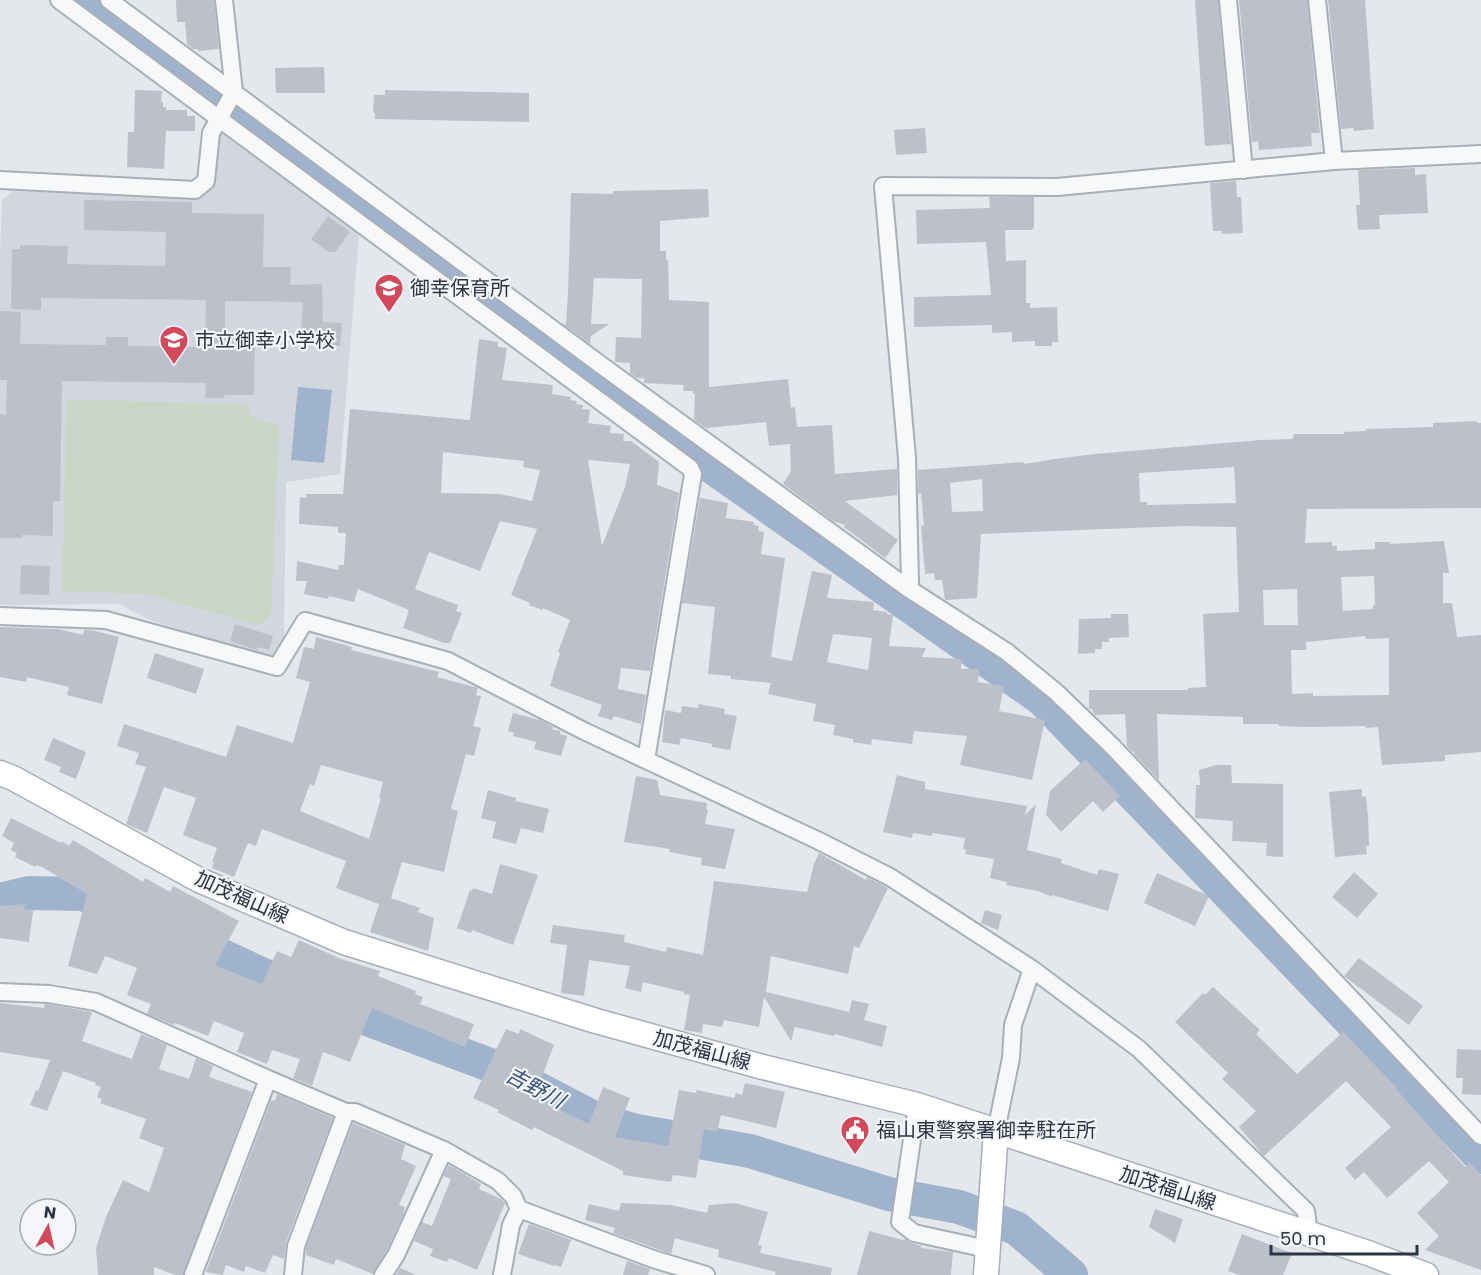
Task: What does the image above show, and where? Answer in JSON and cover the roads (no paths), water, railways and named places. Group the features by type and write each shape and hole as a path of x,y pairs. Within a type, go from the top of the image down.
{"main road":[{"name":"加茂福山線","path":"0,773 199,880 344,942 596,1021 759,1066 917,1105 1309,1234 1426,1275"},
{"path":"986,1275 996,1131"}],"street":[{"path":"59,0 220,117 690,468 693,474 646,760"},
{"path":"109,0 232,95 591,358 909,588 1007,652 1056,692 1113,747 1481,1136"},
{"path":"0,181 195,190 206,181 211,133 232,95 224,0"},
{"path":"1228,0 1244,170"},
{"path":"1317,0 1334,161"},
{"path":"909,588 907,458 883,186 1057,187 1334,161 1481,154"},
{"path":"0,615 106,620 278,667 305,621 448,661 584,731 818,840 890,877 1032,969 1139,1049 1306,1211 1309,1234"},
{"path":"996,1131 1011,1058 1013,1025 1032,969"},
{"path":"0,992 49,994 96,1002 268,1079 346,1112 355,1112 444,1150 498,1181 513,1196 519,1209 653,1259 706,1275"},
{"path":"193,1275 268,1079"},
{"path":"917,1105 900,1222 914,1233 988,1239"},
{"path":"293,1275 296,1246 346,1112"},
{"path":"383,1275 396,1255 444,1150"},
{"path":"502,1275 511,1225 519,1209"}],"water":[{"path":"298,387 332,390 324,463 291,460"}],"waterway":[{"path":"83,0 641,417 1042,699 1481,1157"},
{"name":"吉野川","path":"0,900 29,893 83,894 131,914"},
{"name":"吉野川","path":"179,936 322,1002 498,1068 598,1120 637,1131 750,1151 889,1194 959,1207 1016,1228 1071,1275"}],"place":[{"name":"御幸保育所","path":"389,314"},
{"name":"市立御幸小学校","path":"174,366"},
{"name":"福山東警察署御幸駐在所","path":"855,1156"}]}
